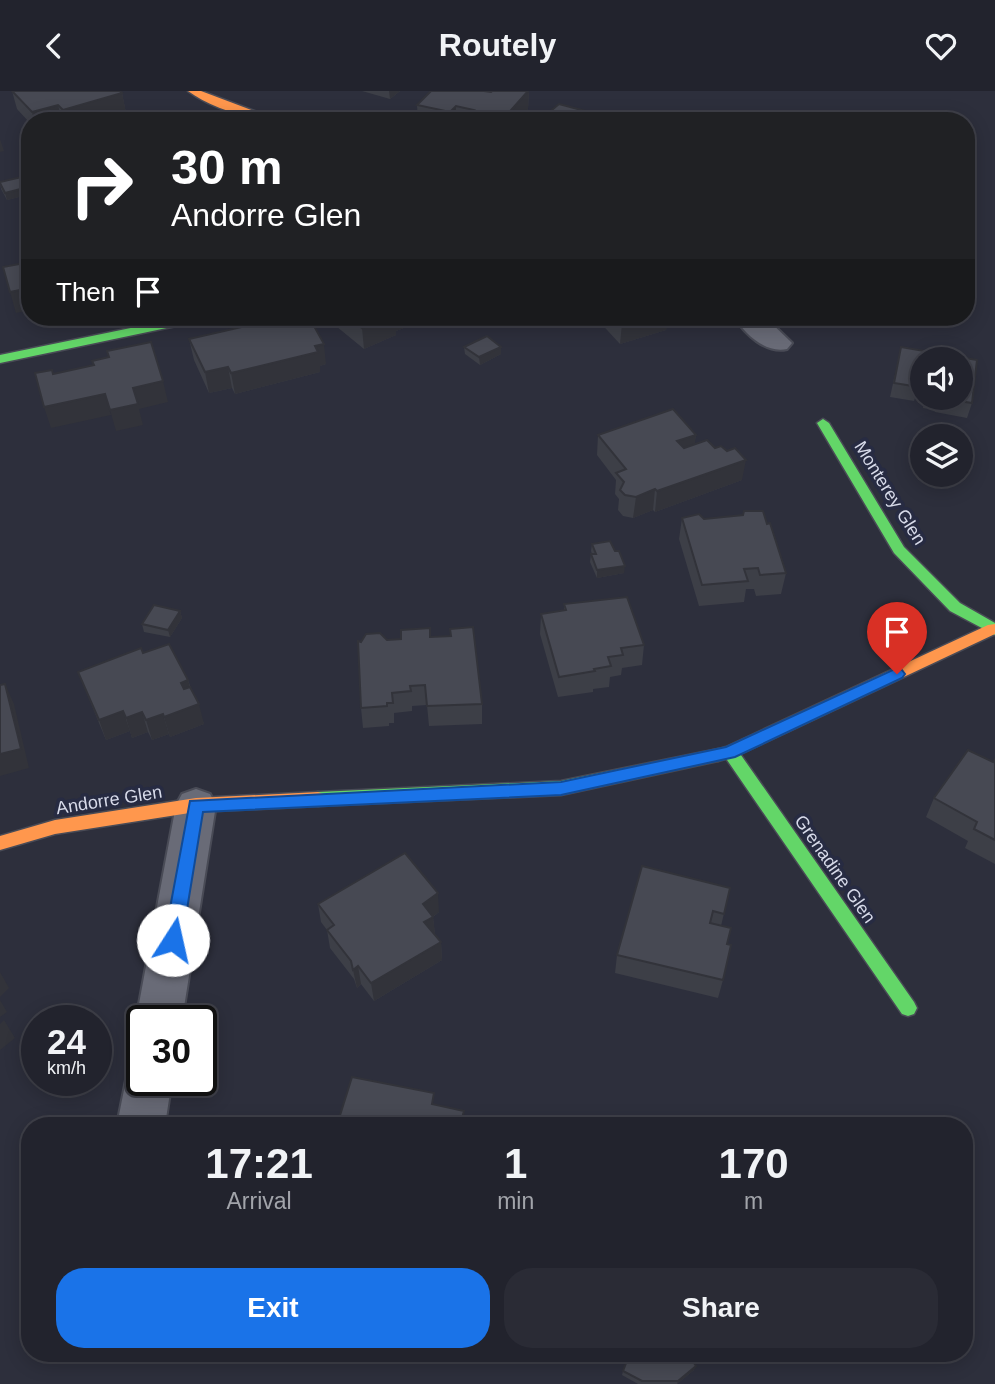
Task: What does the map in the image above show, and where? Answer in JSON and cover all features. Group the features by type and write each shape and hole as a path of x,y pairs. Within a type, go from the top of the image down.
{"street":[{"path":"193,91 247,112"},
{"path":"0,359 157,326"},
{"path":"758,326 777,344"},
{"name":"Monterey Glen","path":"823,423 899,550 956,607 994,630"},
{"name":"Andorre Glen","path":"0,843 55,827 196,805 561,788 730,752 994,630"},
{"name":"Grenadine Glen","path":"730,752 908,1008"},
{"path":"162,1005 196,805"},
{"path":"142,1117 146,1096"}],"building":[{"path":"12,91 122,93 63,110 58,105 32,112"},
{"path":"431,91 528,91 509,112 472,112 474,110 456,106 450,112 417,105"},
{"path":"559,104 589,112 550,112"},
{"path":"21,177 21,189 5,193 0,182"},
{"path":"21,264 21,290 10,292 3,267"},
{"path":"246,326 314,326 324,344 315,346 318,352 231,373 228,367 205,372 189,339"},
{"path":"487,336 501,347 479,357 464,347"},
{"path":"151,342 163,381 133,388 138,404 110,410 105,394 44,407 35,373 52,370 53,374 94,365 92,361 109,357 107,351"},
{"path":"901,347 910,349 910,386 894,383"},
{"path":"973,359 977,360 973,394"},
{"path":"673,409 696,435 677,441 684,448 707,440 715,448 721,446 727,451 735,448 746,460 657,491 655,489 636,497 625,495 620,490 624,482 616,473 626,469 598,435"},
{"path":"744,511 763,511 767,524 770,523 786,573 760,575 758,568 744,569 748,581 702,585 682,518 699,514 704,519 743,515"},
{"path":"610,541 615,551 619,551 625,566 597,570 591,554 596,554 592,544"},
{"path":"627,597 644,645 621,648 623,655 608,657 611,666 559,677 541,614 566,610 564,604"},
{"path":"154,605 180,611 168,630 142,624"},
{"path":"473,627 482,704 427,706 425,685 410,686 411,691 392,693 393,703 387,703 387,706 361,708 358,641 361,642 366,634 380,633 387,640 401,639 401,630 430,628 430,637 451,636 450,629"},
{"path":"169,644 188,680 181,683 184,689 190,687 199,704 164,717 163,714 146,720 142,712 126,718 123,711 99,720 78,672 141,648 143,653"},
{"path":"5,684 21,749 0,754 0,685"},
{"path":"968,750 993,762 995,759 995,840 974,829 977,822 934,798"},
{"path":"405,853 438,893 423,904 433,917 424,922 441,942 371,983 358,966 353,970 351,961 327,930 334,925 318,904"},
{"path":"642,866 730,888 724,914 713,911 710,923 731,928 727,944 731,945 723,980 617,955"},
{"path":"352,1077 434,1093 432,1104 464,1111 462,1117 340,1117"},
{"path":"626,1362 693,1362 696,1366 678,1381 642,1381 623,1371"}],"traffic: fast":[{"path":"0,359 157,326"},
{"path":"823,423 899,550 955,607 995,630"},
{"path":"730,752 908,1008"},
{"path":"318,799 561,788 718,755"}],"traffic: slow":[{"path":"193,91 247,112"},
{"path":"718,755 730,752 993,629"},
{"path":"0,843 55,827 196,805 318,799"}],"route":[{"path":"173,940 196,805 561,788 730,752 897,674"}]}
